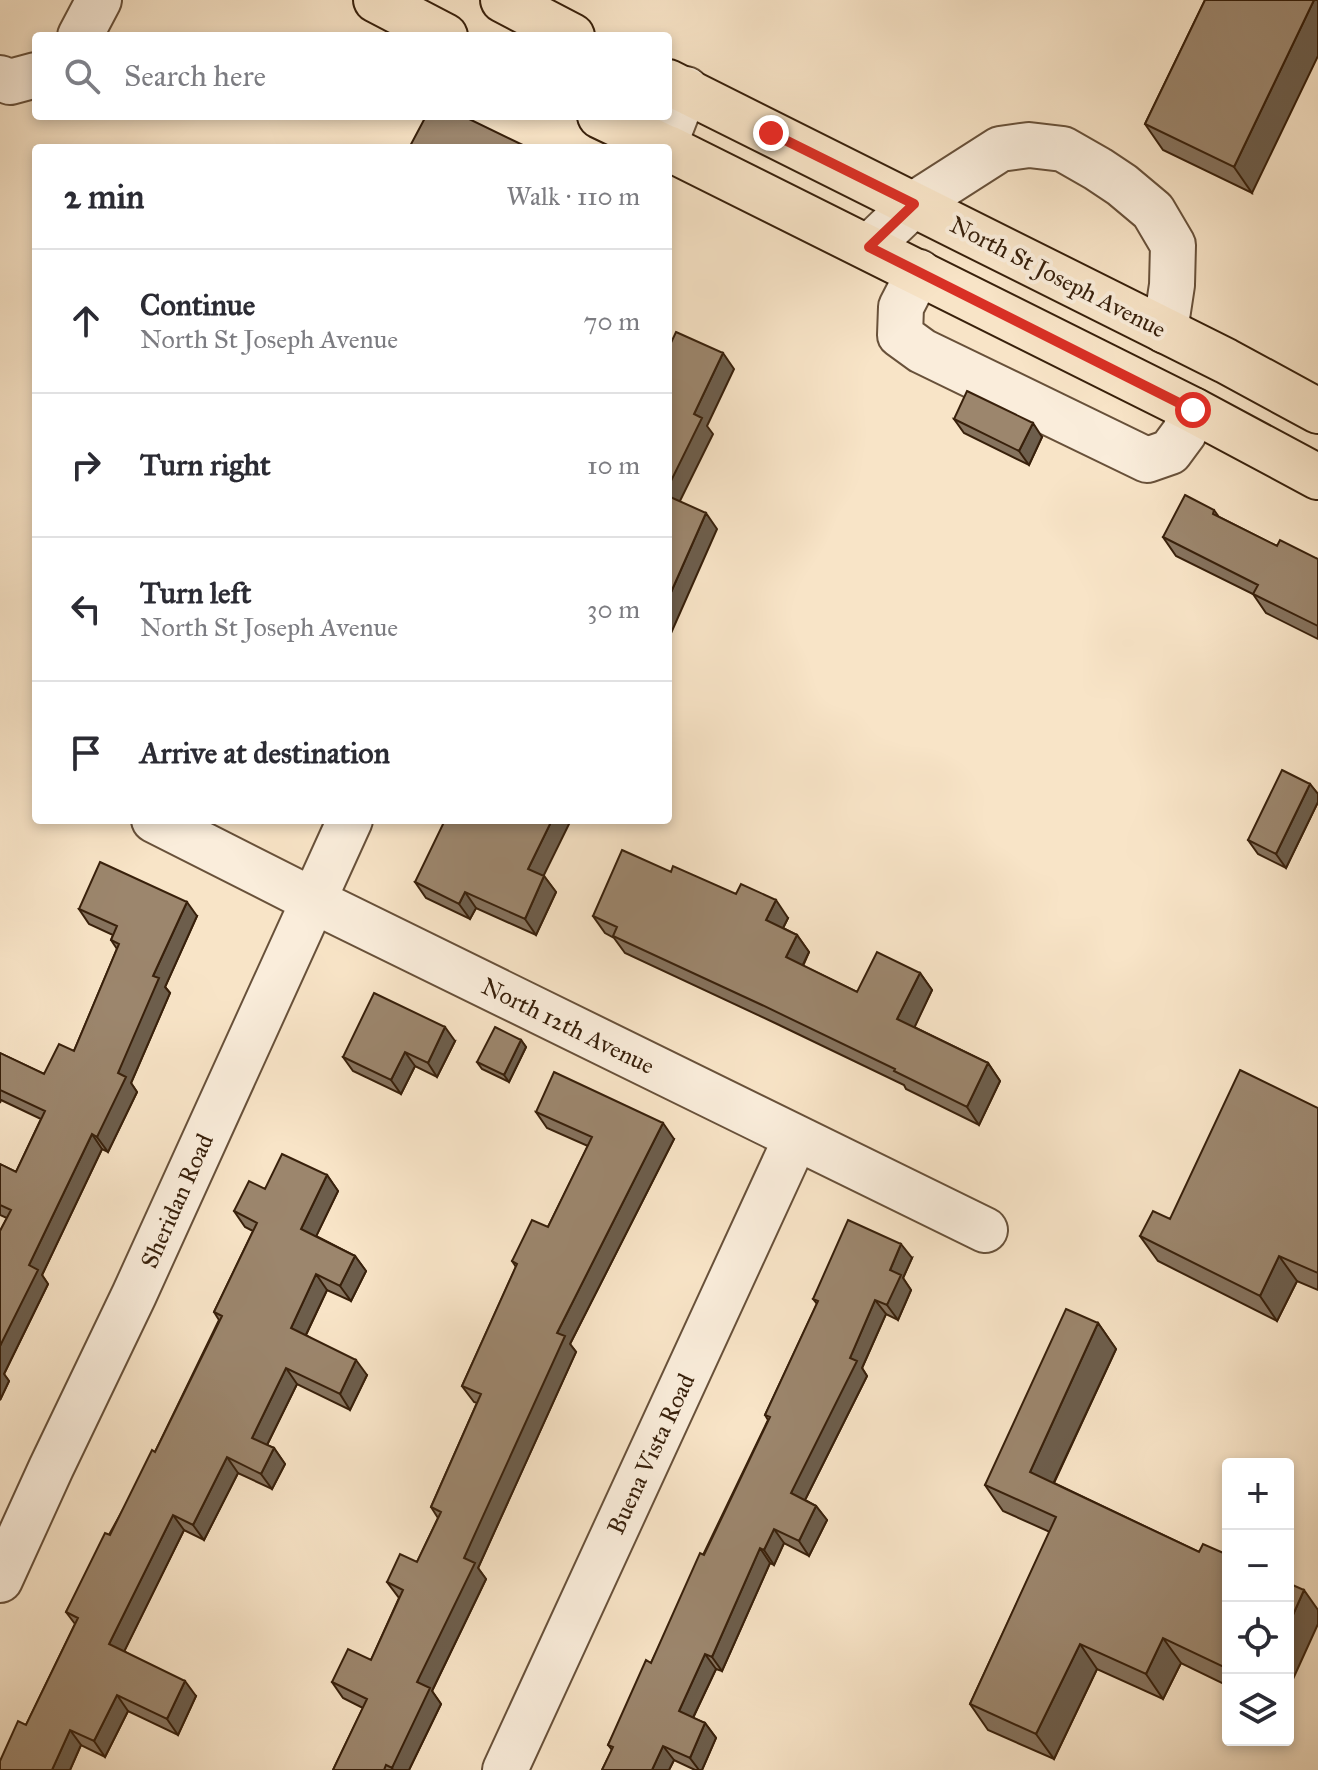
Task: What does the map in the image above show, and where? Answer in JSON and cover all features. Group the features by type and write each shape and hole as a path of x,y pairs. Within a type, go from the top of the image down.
{"main road":[{"path":"376,0 437,32"},
{"path":"503,0 564,32"},
{"name":"North St Joseph Avenue","path":"677,86 1318,411"},
{"path":"608,120 658,144"},
{"path":"672,151 1193,410 1318,477"}],"street":[{"path":"82,32 99,0"},
{"path":"0,78 10,82 32,76"},
{"path":"672,114 677,86"},
{"path":"667,144 671,120"},
{"path":"869,247 914,204 1000,149 1029,145 1063,149 1110,177 1153,211 1173,245 1172,285 1165,331"},
{"path":"919,272 901,307 900,335 922,351 1147,460 1170,452 1184,433 1193,410"},
{"name":"North 12th Avenue","path":"162,824 985,1230"},
{"name":"Sheridan Road","path":"0,1580 134,1295 348,824"},
{"name":"Buena Vista Road","path":"505,1770 796,1138"}],"building":[{"path":"1205,0 1314,0 1234,167 1145,124"},
{"path":"424,120 471,120 521,144 411,144"},
{"path":"676,332 723,353 694,414 702,418 672,479 672,340"},
{"path":"967,391 1033,423 1019,451 954,419"},
{"path":"1185,495 1214,510 1213,514 1277,546 1280,540 1318,559 1318,626 1253,594 1258,585 1163,537"},
{"path":"672,498 706,513 672,590"},
{"path":"1282,770 1310,784 1276,854 1248,840"},
{"path":"443,824 550,824 528,869 544,876 525,919 465,892 459,904 415,882"},
{"path":"622,850 671,872 673,866 736,894 741,884 776,900 766,920 797,935 786,957 857,992 877,952 920,973 897,1019 988,1063 967,1107 895,1069 613,936 617,927 593,916"},
{"path":"100,862 187,902 153,976 159,978 118,1073 126,1077 97,1137 92,1134 29,1265 38,1270 0,1346 0,1231 11,1210 0,1205 0,1164 16,1172 45,1111 0,1090 0,1053 44,1074 59,1044 74,1051 119,944 111,940 117,926 79,909"},
{"path":"374,993 445,1027 428,1063 405,1052 391,1080 343,1057"},
{"path":"495,1027 521,1040 504,1075 477,1062"},
{"path":"1240,1070 1318,1108 1318,1273 1279,1256 1260,1296 1140,1236 1153,1211 1170,1219"},
{"path":"554,1072 663,1123 557,1333 565,1336 464,1558 475,1563 417,1682 430,1688 392,1768 386,1765 384,1770 333,1770 367,1699 332,1682 348,1649 371,1660 403,1590 387,1582 400,1554 417,1562 441,1512 431,1507 481,1394 462,1386 517,1264 512,1261 532,1220 548,1227 592,1137 536,1112"},
{"path":"282,1154 327,1175 301,1229 355,1256 340,1286 316,1274 291,1328 356,1360 340,1394 286,1368 252,1438 274,1448 261,1474 227,1457 193,1525 173,1515 109,1644 185,1681 167,1719 117,1695 94,1741 70,1730 52,1770 0,1770 0,1761 18,1721 26,1725 78,1618 66,1612 105,1533 110,1535 152,1450 155,1452 222,1316 214,1312 257,1223 234,1211 249,1181 265,1189"},
{"path":"848,1220 901,1244 890,1270 901,1275 887,1305 875,1300 850,1358 857,1361 791,1493 816,1506 799,1541 774,1529 764,1550 760,1548 712,1657 705,1654 679,1711 705,1723 690,1758 663,1746 652,1770 602,1770 613,1747 608,1745 646,1660 651,1663 700,1553 704,1555 770,1417 765,1415 818,1301 813,1299"},
{"path":"1066,1309 1098,1323 1030,1472 1199,1552 1203,1544 1222,1552 1222,1666 1163,1638 1146,1674 1080,1644 1036,1734 970,1704 1056,1517 985,1485"},
{"path":"1294,1586 1304,1590 1294,1612"}],"route":[{"path":"771,133 914,204 869,247 1193,410"}]}
